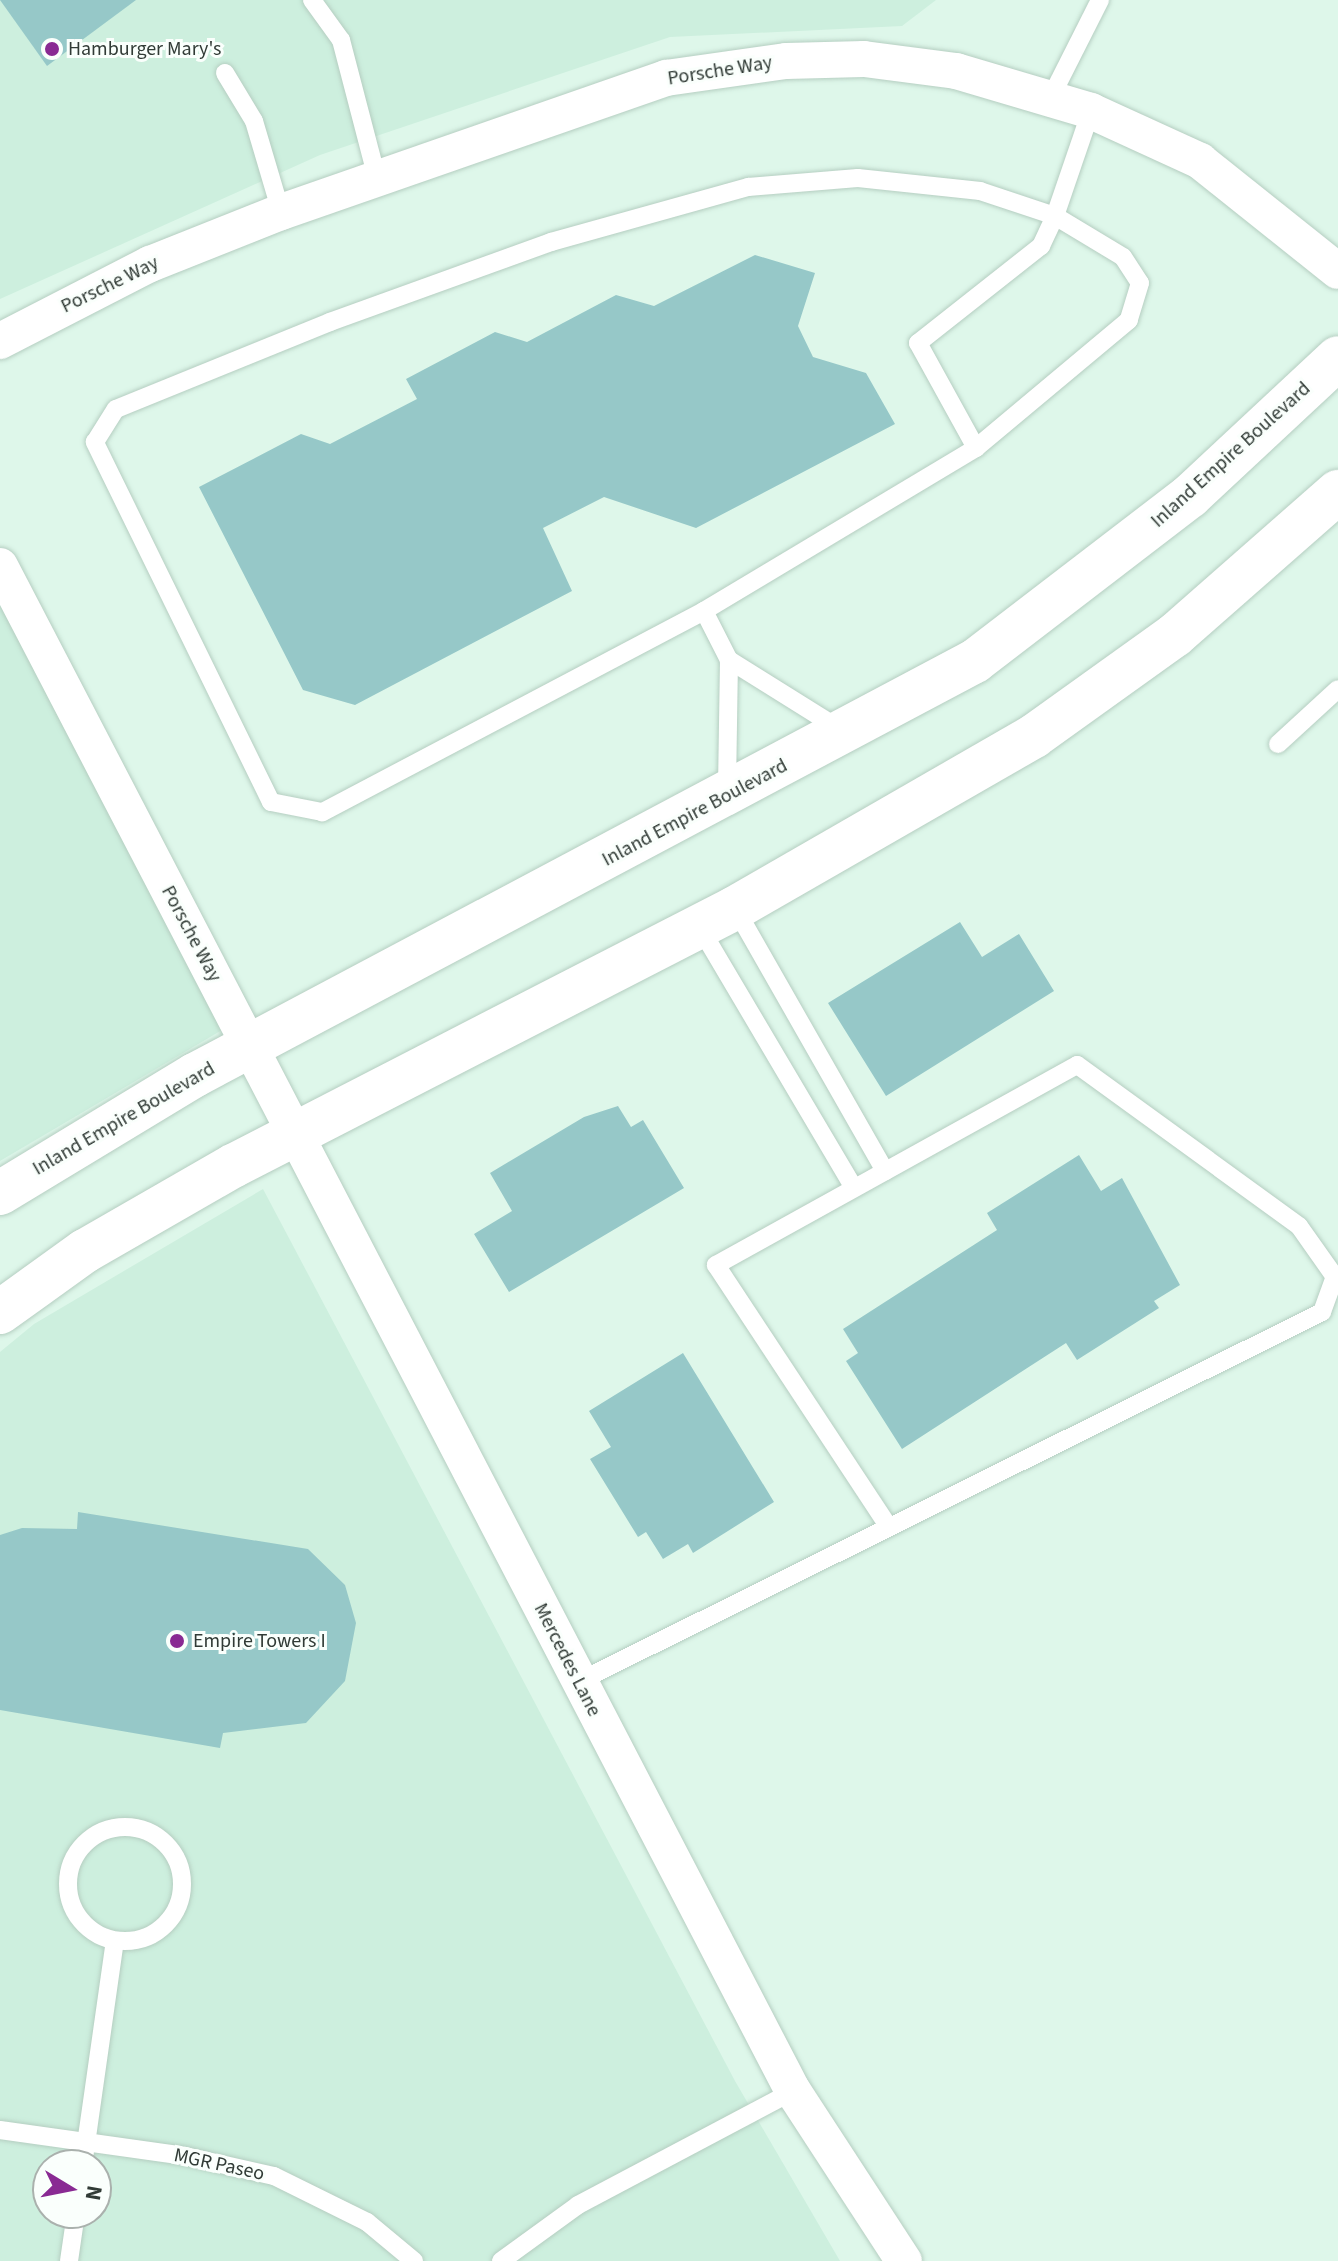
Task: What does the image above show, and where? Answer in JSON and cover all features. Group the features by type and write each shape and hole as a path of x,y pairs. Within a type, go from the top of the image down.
{"main road":[{"name":"Inland Empire Boulevard","path":"0,1193 68,1146 250,1047 847,734 975,661 1079,587 1190,496 1338,358"},
{"path":"0,1312 85,1251 294,1133 717,917 1034,736 1175,635 1338,492"}],"street":[{"name":"Porsche Way","path":"0,341 150,264 281,212 666,78 771,62 864,59 956,71 1091,111 1200,161 1338,271"},
{"name":"Porsche Way","path":"0,566 250,1047"},
{"name":"Mercedes Lane","path":"250,1047 793,2091 904,2261"}],"lane":[{"path":"312,0 341,40 377,178"},
{"path":"1051,97 1100,0"},
{"path":"225,73 254,121 281,212"},
{"path":"976,448 918,343 1041,246 1055,216 1091,111"},
{"path":"858,178 980,191 1055,216 1123,257 1140,283 1129,320 976,448 704,611 322,812 271,802 95,442 116,409 330,322 551,242 748,187 858,178"},
{"path":"704,611 729,660 727,797"},
{"path":"729,660 847,734"},
{"path":"1278,744 1338,689"},
{"path":"717,917 885,1171"},
{"path":"717,917 854,1188"},
{"path":"578,1682 887,1524 1322,1312 1335,1277 1299,1226 1077,1065 716,1265 887,1524"},
{"path":"135,1827 169,1847 178,1864 180,1893 169,1920 154,1933 115,1941 79,1917 68,1874 74,1857 100,1832 135,1827"},
{"path":"85,2149 115,1941"},
{"path":"501,2261 578,2205 793,2091"},
{"name":"MGR Paseo","path":"0,2130 86,2142 274,2176 367,2222 414,2261"},
{"path":"69,2261 74,2229"}],"shaded area":[{"path":"0,0 936,0 902,26 670,37 320,155 0,299"},
{"path":"0,586 222,1030 0,1161"},
{"path":"263,1189 735,2081 840,2261 0,2261 0,1352 34,1324"}],"building":[{"name":"Hamburger Mary's","path":"0,0 136,0 47,66"},
{"path":"755,255 815,273 798,326 813,357 866,373 895,424 696,528 604,497 543,528 572,591 355,705 303,690 199,487 301,434 330,444 417,399 406,379 495,332 527,342 616,295 654,306"},
{"path":"960,922 982,957 1019,934 1054,991 886,1096 828,1003"},
{"path":"618,1106 631,1127 643,1120 684,1188 509,1292 474,1234 512,1211 490,1173 584,1117"},
{"path":"1079,1155 1101,1191 1122,1178 1180,1285 1154,1301 1159,1308 1077,1360 1066,1343 902,1449 846,1361 858,1353 843,1329 997,1230 987,1213"},
{"path":"683,1353 774,1502 693,1553 688,1544 663,1559 646,1532 638,1537 590,1459 611,1447 589,1411"},
{"name":"Empire Towers I","path":"78,1512 308,1549 345,1585 356,1623 345,1681 306,1723 223,1733 220,1748 0,1710 0,1535 22,1528 77,1529"}],"place":[{"name":"Hamburger Mary's","path":"52,49"},
{"name":"Empire Towers I","path":"177,1641"}]}
